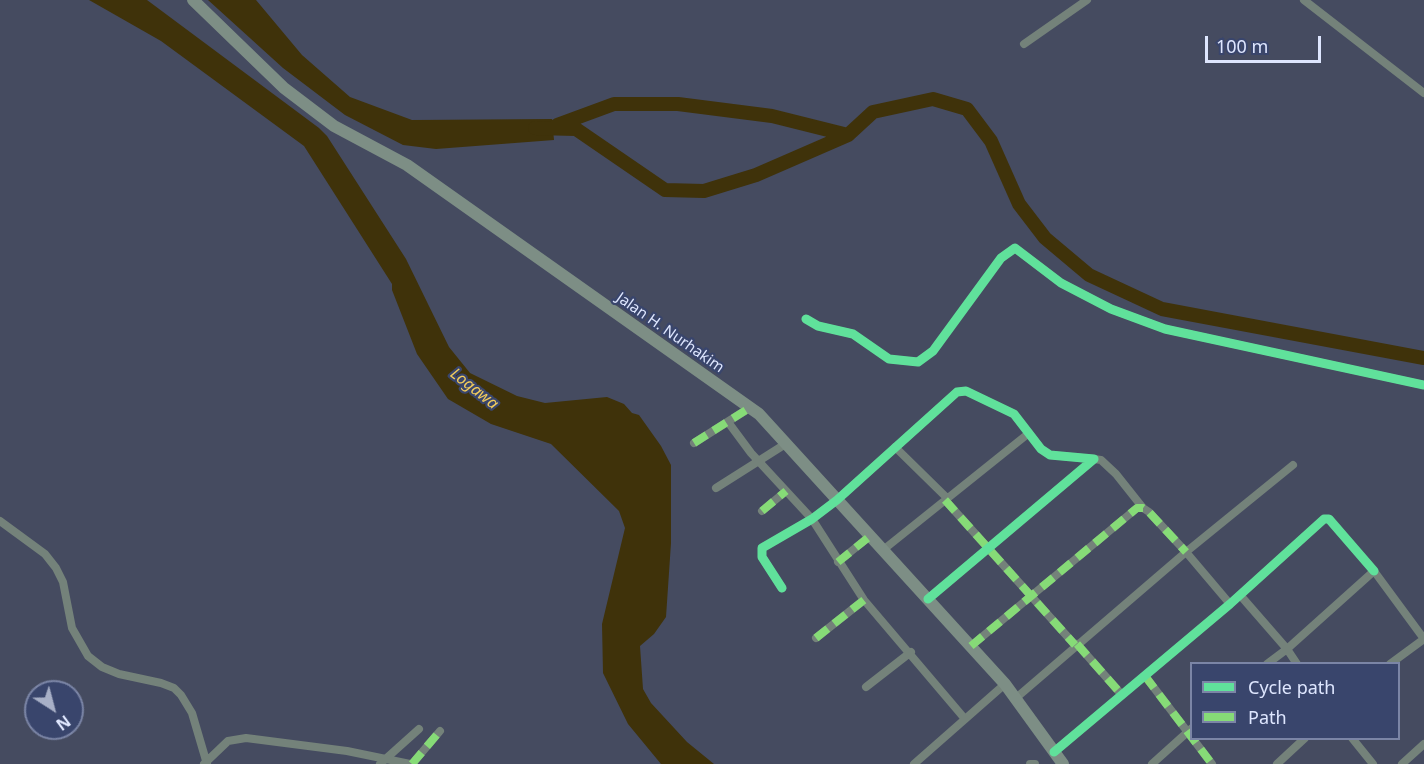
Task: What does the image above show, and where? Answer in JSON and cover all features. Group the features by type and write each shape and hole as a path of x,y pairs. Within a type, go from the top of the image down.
{"main road":[{"name":"Jalan H. Nurhakim","path":"193,0 284,88 334,126 407,165 751,407 787,443 972,646 1016,698 1058,760"}],"street":[{"path":"1024,44 1087,0"},
{"path":"1304,0 1424,93"},
{"path":"806,319 819,326 853,334 890,359 918,362 933,351 1001,258 1015,248 1061,283 1111,309 1166,329 1424,385"},
{"path":"782,588 762,557 761,551 765,545 812,519 837,500 961,391 1014,414 1041,449 1050,455 1101,460 1186,552 1230,604"},
{"path":"694,443 751,407"},
{"path":"728,422 759,462 812,519 864,600 911,652 934,684 965,719"},
{"path":"883,550 1029,433"},
{"path":"716,488 787,443"},
{"path":"895,447 946,499 1122,695"},
{"path":"928,599 1094,459"},
{"path":"1016,698 1186,552 1293,465"},
{"path":"762,511 786,491"},
{"path":"972,646 1108,530 1137,508 1143,508"},
{"path":"1058,760 1122,695 1327,518 1374,571 1424,639 1391,662"},
{"path":"0,521 45,554 56,568 67,596 72,628 88,656 110,671 161,683 174,688 181,695 192,713 205,763 228,741 246,738 411,764 440,731"},
{"path":"838,562 870,536"},
{"path":"1268,662 1287,649 1374,571"},
{"path":"1240,595 1296,662"},
{"path":"816,638 864,600"},
{"path":"866,687 911,652"},
{"path":"1145,676 1189,731 1152,764"},
{"path":"914,764 1005,684"},
{"path":"383,760 419,729"},
{"path":"1195,740 1212,764"},
{"path":"1277,764 1303,740"},
{"path":"1354,740 1373,764"},
{"path":"1402,764 1424,744"},
{"path":"1030,764 1035,764"}],"water":[{"name":"Logawa","path":"89,0 147,0 319,128 327,136 406,259 449,347 470,373 517,396 545,403 607,397 624,404 632,413 639,415 661,446 671,465 671,543 666,617 654,634 640,646 643,689 651,703 687,742 714,764 661,764 628,724 603,673 602,624 625,528 619,511 551,444 491,424 448,399 417,354 392,290 392,284 304,146 161,41"},
{"path":"208,0 256,0 302,55 350,97 412,120 552,119 554,140 436,149 403,145 345,115 283,68"}],"waterway":[{"path":"535,128 576,129 665,190 704,191 756,175 848,135 873,112 933,99 967,109 991,141 1019,204 1045,238 1089,275 1162,309 1424,358"},
{"path":"557,125 614,104 678,104 772,116 848,135"}],"marked path":[{"path":"694,443 751,407"},
{"path":"762,511 786,491"},
{"path":"945,500 1075,645"},
{"path":"971,646 1137,508 1143,508 1149,512 1186,552"},
{"path":"838,562 870,536"},
{"path":"816,638 864,600"},
{"path":"1077,644 1122,695"},
{"path":"1145,676 1190,735"},
{"path":"412,764 440,731"},
{"path":"1194,740 1212,764"}],"cycle path":[{"path":"806,319 818,326 853,334 889,359 918,362 933,351 1001,258 1015,248 1061,283 1111,309 1165,329 1424,385"},
{"path":"782,588 762,557 762,548 812,519 837,500 957,392 966,391 1014,414 1041,449 1050,455 1094,459 928,599"},
{"path":"1054,752 1230,604 1324,519 1329,519 1374,571"}]}
